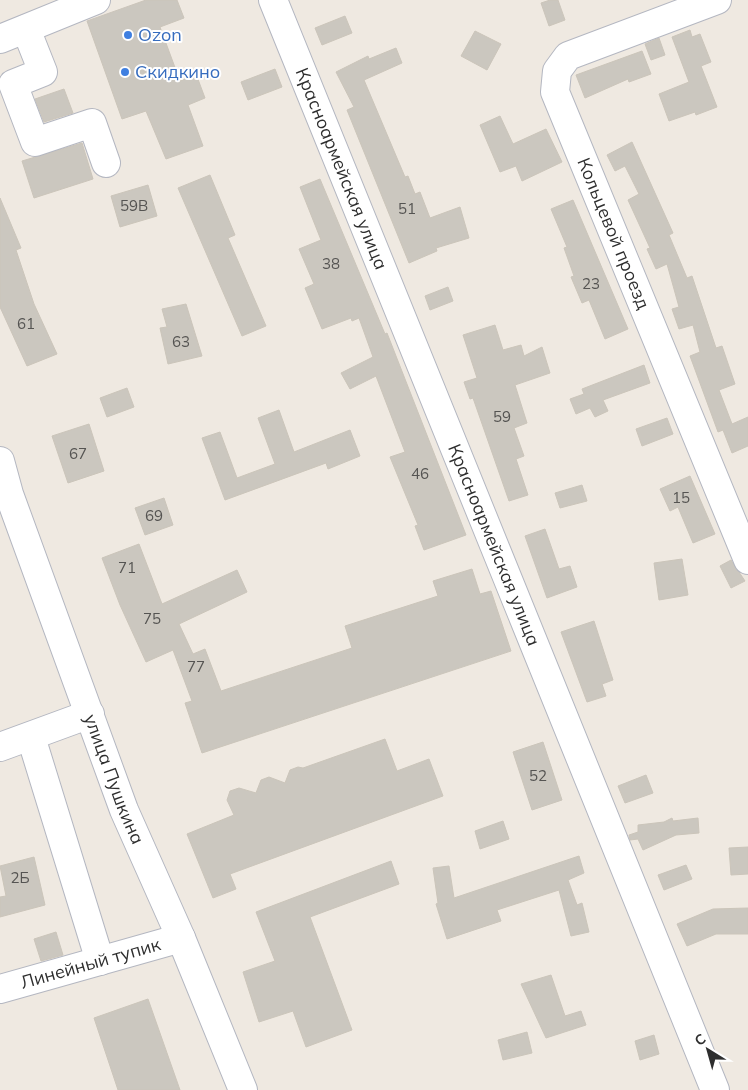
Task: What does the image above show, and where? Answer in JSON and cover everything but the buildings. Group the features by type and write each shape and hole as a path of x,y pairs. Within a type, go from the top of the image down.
{"street":[{"path":"0,39 96,0"},
{"name":"Красноармейская улица","path":"273,0 715,1090"},
{"name":"Кольцевой проезд","path":"717,0 568,56 557,71 555,92 748,560"},
{"path":"26,29 43,72 13,84 35,142 92,123 106,163"},
{"name":"улица Пушкина","path":"0,461 9,494 124,810 181,938 243,1090"},
{"path":"0,747 90,714"},
{"path":"31,737 100,961"},
{"name":"Линейный тупик","path":"0,989 181,938"}],"place":[{"name":"Ozon","path":"128,35"},
{"name":"Скидкино","path":"125,72"}]}
